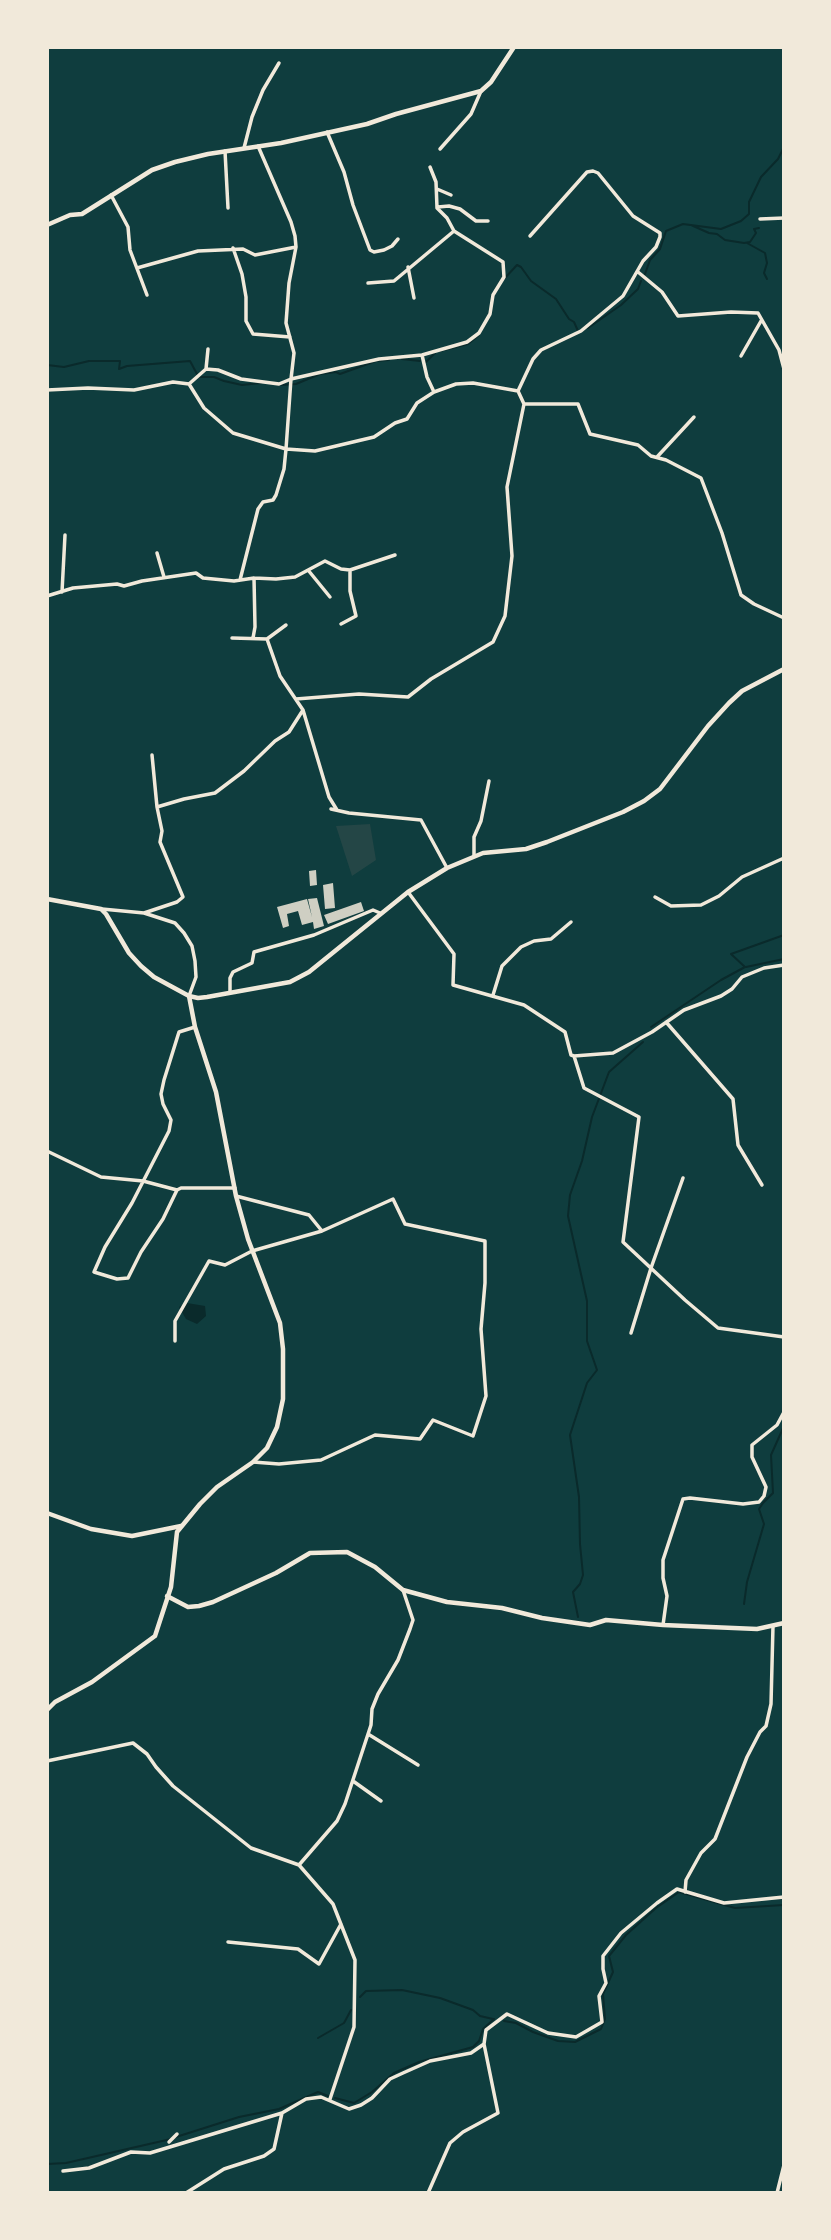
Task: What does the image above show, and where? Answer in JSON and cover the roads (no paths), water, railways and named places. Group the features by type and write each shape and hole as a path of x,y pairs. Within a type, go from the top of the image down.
{"main road":[{"path":"47,225 70,215 82,214 152,170 192,157 367,124 441,100 481,91 491,82 514,47"},
{"path":"47,899 100,909 141,966 154,977 190,996 198,998 290,982 309,972 408,892 447,868 474,856 526,849 623,812 644,801 660,789 729,703 742,691 784,669"},
{"path":"47,1710 55,1702 92,1682 155,1636 171,1587 177,1531 217,1487 253,1462 267,1448 277,1427 283,1399 280,1323 252,1251 236,1196 216,1092 195,1027 190,996"},
{"path":"47,1513 92,1529 132,1536 181,1526"},
{"path":"167,1596 188,1607 213,1602 276,1573 310,1553 347,1552 375,1567 403,1590 447,1602 502,1608 542,1619 590,1625 606,1620 757,1629 784,1623"}],"street":[{"path":"244,148 263,90 279,63"},
{"path":"440,149 471,114 481,91"},
{"path":"327,132 344,172 370,250 384,250 398,239"},
{"path":"240,580 258,509 263,502 273,500 284,469 294,353 286,323 286,309 296,247 291,222 258,146"},
{"path":"225,151 228,208"},
{"path":"206,369 218,370 241,379 279,384 379,359 422,355 467,342 479,333 490,314 493,295 504,277 503,262 454,231 437,208 436,188 430,167"},
{"path":"517,391 533,359 541,350 581,331 623,296 649,253 660,241 660,233 633,216 598,173 593,171 587,172 530,236"},
{"path":"436,188 451,195"},
{"path":"111,195 128,227 130,250 147,295"},
{"path":"437,208 449,205 460,209 475,221 488,221"},
{"path":"760,219 784,218"},
{"path":"368,283 394,281 454,231"},
{"path":"137,268 198,251 233,248 256,255 296,247"},
{"path":"233,248 242,274 246,321 253,334 290,337"},
{"path":"408,267 414,298"},
{"path":"638,272 662,292 678,316 758,313 779,350 784,369"},
{"path":"741,356 761,321"},
{"path":"47,390 134,390 173,382 189,384 206,369 208,349"},
{"path":"422,355 427,377 435,392"},
{"path":"189,384 204,408 233,433 286,449 315,451 374,436 407,419 417,403 456,384 473,383 517,391"},
{"path":"296,699 359,694 408,697 431,679 493,642 505,616 512,556 507,487 524,404 517,391"},
{"path":"524,404 578,404 590,434 638,445 651,456 701,478 741,595 784,618"},
{"path":"657,457 694,417"},
{"path":"62,592 65,535"},
{"path":"157,553 164,577"},
{"path":"47,596 73,588 117,584 124,586 196,573 203,578 240,580 295,577 325,561 341,569 350,570 395,555"},
{"path":"308,570 330,597"},
{"path":"341,624 356,615 350,570"},
{"path":"253,638 254,578"},
{"path":"232,638 267,639 286,625"},
{"path":"267,639 281,676 303,710 329,797 337,810"},
{"path":"157,807 215,793 289,732 303,710"},
{"path":"144,913 177,902 183,894 160,842 162,831 152,755"},
{"path":"474,856 474,837 481,821 488,781"},
{"path":"331,809 421,820 447,868"},
{"path":"656,897 671,906 701,905 719,897 742,877 784,858"},
{"path":"408,892 454,954 453,985 524,1005 565,1032 583,1088 639,1117 623,1242 718,1328 784,1337"},
{"path":"100,909 144,913 175,923 192,946 196,977 190,996"},
{"path":"230,992 233,972 251,963 254,952 314,935 373,910 380,914"},
{"path":"493,995 502,966 514,953 534,941 551,939 571,922"},
{"path":"574,1056 613,1053 697,1003 732,989 750,973 784,965"},
{"path":"666,1022 733,1099 738,1145 762,1185"},
{"path":"177,1190 128,1278 117,1279 94,1272 169,1131 171,1120 161,1094 164,1080 181,1030 195,1027"},
{"path":"47,1151 101,1177 143,1181 177,1190 235,1188"},
{"path":"631,1333 651,1268 684,1178"},
{"path":"236,1196 309,1215 321,1231"},
{"path":"175,1341 175,1321 209,1261 225,1265 252,1251 321,1231 393,1199 405,1224 485,1241 481,1329 486,1396 472,1436 433,1420 420,1439 375,1435 321,1460 279,1464 253,1462"},
{"path":"663,1625 667,1596 663,1560 683,1499 743,1504 758,1502 764,1496 766,1486 752,1457 752,1445 777,1424 784,1412"},
{"path":"299,1865 337,1821 368,1734 375,1701 398,1661 411,1629 413,1620 403,1590"},
{"path":"685,1892 686,1880 701,1853 715,1839 747,1757 760,1732 766,1727 771,1704 773,1626"},
{"path":"368,1734 418,1765"},
{"path":"47,1761 133,1743 147,1754 173,1786 251,1848 299,1865 333,1904 355,1960 354,2027 330,2099"},
{"path":"353,1781 381,1801"},
{"path":"428,2193 450,2143 463,2132 498,2113 484,2044 486,2030 507,2014 548,2034 576,2037 602,2022 599,1996 607,1983 603,1956 621,1933 677,1889 724,1903 784,1897"},
{"path":"228,1941 298,1949 319,1964 341,1924"},
{"path":"63,2171 89,2168 131,2152 150,2152 282,2113 306,2099 321,2096 349,2109 372,2098 390,2079 430,2061 471,2053 484,2044"},
{"path":"186,2193 224,2169 264,2157 274,2149 282,2113"},
{"path":"169,2143 177,2134"},
{"path":"777,2193 784,2165"}],"waterway":[{"path":"645,274 650,260 660,249 666,231 683,224 721,229 741,221 749,214 749,202 761,177 778,159 784,147"},
{"path":"691,225 717,234 725,240 744,243 750,242 756,233 754,229 759,228"},
{"path":"747,243 765,253 767,263 764,273 767,279"},
{"path":"504,279 517,265 521,267 531,281 556,299 578,331"},
{"path":"588,328 621,305 638,289 641,281"},
{"path":"440,351 468,344 479,335"},
{"path":"426,362 435,353"},
{"path":"402,359 420,361"},
{"path":"281,385 296,384 320,374 340,374 376,361 389,360"},
{"path":"47,365 64,367 89,361 120,361 119,369 190,361 197,374"},
{"path":"200,377 214,377 242,385 261,383"},
{"path":"651,1027 745,967 731,954 784,935"},
{"path":"746,967 784,959"},
{"path":"578,1617 573,1592 583,1575 579,1497 570,1435 587,1383 597,1370 587,1341 587,1301 568,1216 570,1195 582,1161 592,1117 609,1072 643,1042"},
{"path":"744,1604 747,1582 764,1524 759,1509 773,1493 771,1455 784,1426"},
{"path":"504,2021 516,2023 558,2041 575,2042 601,2029 605,2019 603,1994 613,1972 609,1956 626,1935 679,1892 735,1908 784,1905"},
{"path":"360,1997 366,1991 402,1990 440,1998 493,2019"},
{"path":"318,2038 344,2023 351,2010"},
{"path":"335,2098 354,2103 394,2073 419,2062 473,2047 479,2041 483,2029 494,2019"},
{"path":"176,2137 239,2117 279,2109 318,2092 328,2096"},
{"path":"47,2164 66,2163 171,2139"}]}
